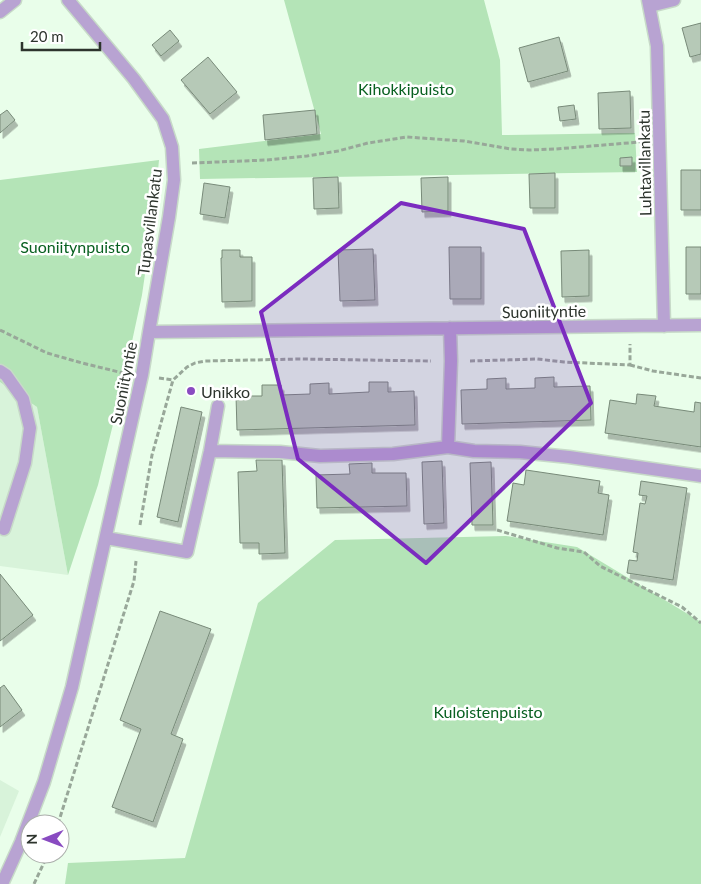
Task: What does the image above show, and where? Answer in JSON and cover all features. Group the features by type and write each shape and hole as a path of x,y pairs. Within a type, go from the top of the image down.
{"street":[{"path":"0,12 15,0"},
{"name":"Tupasvillankatu","path":"68,0 134,79 163,119 172,147 174,180 149,332"},
{"path":"649,3 674,0"},
{"name":"Luhtavillankatu","path":"649,3 657,46 664,326"},
{"name":"Suoniityntie","path":"2,884 41,790 72,687 142,376 149,332 701,325"},
{"path":"448,447 450,328"},
{"path":"0,372 6,375 23,399 30,428 24,463 4,529"},
{"path":"106,538 187,552 210,451 218,406"},
{"path":"210,451 280,452 320,456 393,454 448,447 474,451 520,452 569,457 701,476"}],"path":[{"path":"174,163 267,160 307,156 407,137 464,141 529,150 660,141"},
{"path":"630,326 630,365"},
{"path":"0,330 47,353 121,372 174,380"},
{"path":"61,814 134,581 152,455 174,380 187,367 205,361 537,359 630,365 653,371 701,378"},
{"path":"497,530 557,548 584,552 600,566 682,607 701,623"},
{"path":"34,884 43,864"}],"highlighted area":[{"path":"401,203 524,229 591,403 426,563 298,459 261,312"}],"shaded area":[{"path":"0,382 37,407 68,575 0,566"},
{"path":"0,780 19,791 0,837"}],"green space":[{"name":"Kihokkipuisto","path":"284,0 484,0 500,60 502,135 635,133 637,172 200,179 199,149 321,134"},
{"name":"Suoniitynpuisto","path":"159,160 154,212 142,295 122,388 98,485 68,575 37,407 0,382 0,180"},
{"name":"Kuloistenpuisto","path":"506,536 577,547 701,622 701,884 65,884 68,864 70,863 185,858 258,603 335,540"}],"building":[{"path":"701,23 701,54 690,57 682,28"},
{"path":"170,30 179,41 161,56 152,45"},
{"path":"559,37 568,71 528,82 519,48"},
{"path":"208,57 237,92 210,114 181,80"},
{"path":"630,91 631,128 599,129 598,93"},
{"path":"574,105 576,119 560,121 558,107"},
{"path":"7,110 15,120 0,133 0,115"},
{"path":"315,110 317,134 265,140 263,115"},
{"path":"632,157 632,166 620,166 620,158"},
{"path":"681,170 701,170 701,210 681,210"},
{"path":"555,173 555,208 530,208 529,174"},
{"path":"338,177 339,208 314,209 313,178"},
{"path":"448,177 448,211 422,212 421,178"},
{"path":"204,183 230,187 225,218 200,214"},
{"path":"449,247 481,247 481,299 450,299"},
{"path":"686,247 701,247 701,294 686,294"},
{"path":"373,249 375,300 340,301 338,250"},
{"path":"222,250 240,250 240,257 252,257 252,301 222,302"},
{"path":"589,250 589,296 562,297 561,251"},
{"path":"554,377 554,387 590,386 591,420 462,424 461,390 487,389 487,379 506,378 506,389 535,388 535,378"},
{"path":"369,382 388,382 388,392 414,391 415,425 237,430 236,396 262,396 262,385 281,385 281,395 310,394 310,384 329,383 329,394 369,392"},
{"path":"637,394 656,396 654,406 694,412 695,402 701,403 701,447 605,433 610,400 636,404"},
{"path":"181,407 202,412 178,522 157,517"},
{"path":"256,460 282,460 285,553 259,554 259,543 240,543 238,472 257,471"},
{"path":"442,461 444,523 424,524 422,462"},
{"path":"491,462 493,525 472,525 470,463"},
{"path":"372,463 372,473 406,473 407,506 317,508 316,475 350,474 349,464"},
{"path":"526,470 600,481 598,493 609,495 603,535 507,521 513,483 524,485"},
{"path":"641,481 687,488 673,580 627,573 629,560 637,561 638,553 633,552 640,503 645,504 647,496 639,495"},
{"path":"0,574 33,615 0,641"},
{"path":"160,611 211,629 171,734 183,739 153,822 112,807 141,729 120,720"},
{"path":"4,685 22,710 0,727 0,688"}],"place":[{"name":"Unikko","path":"191,391"}]}
